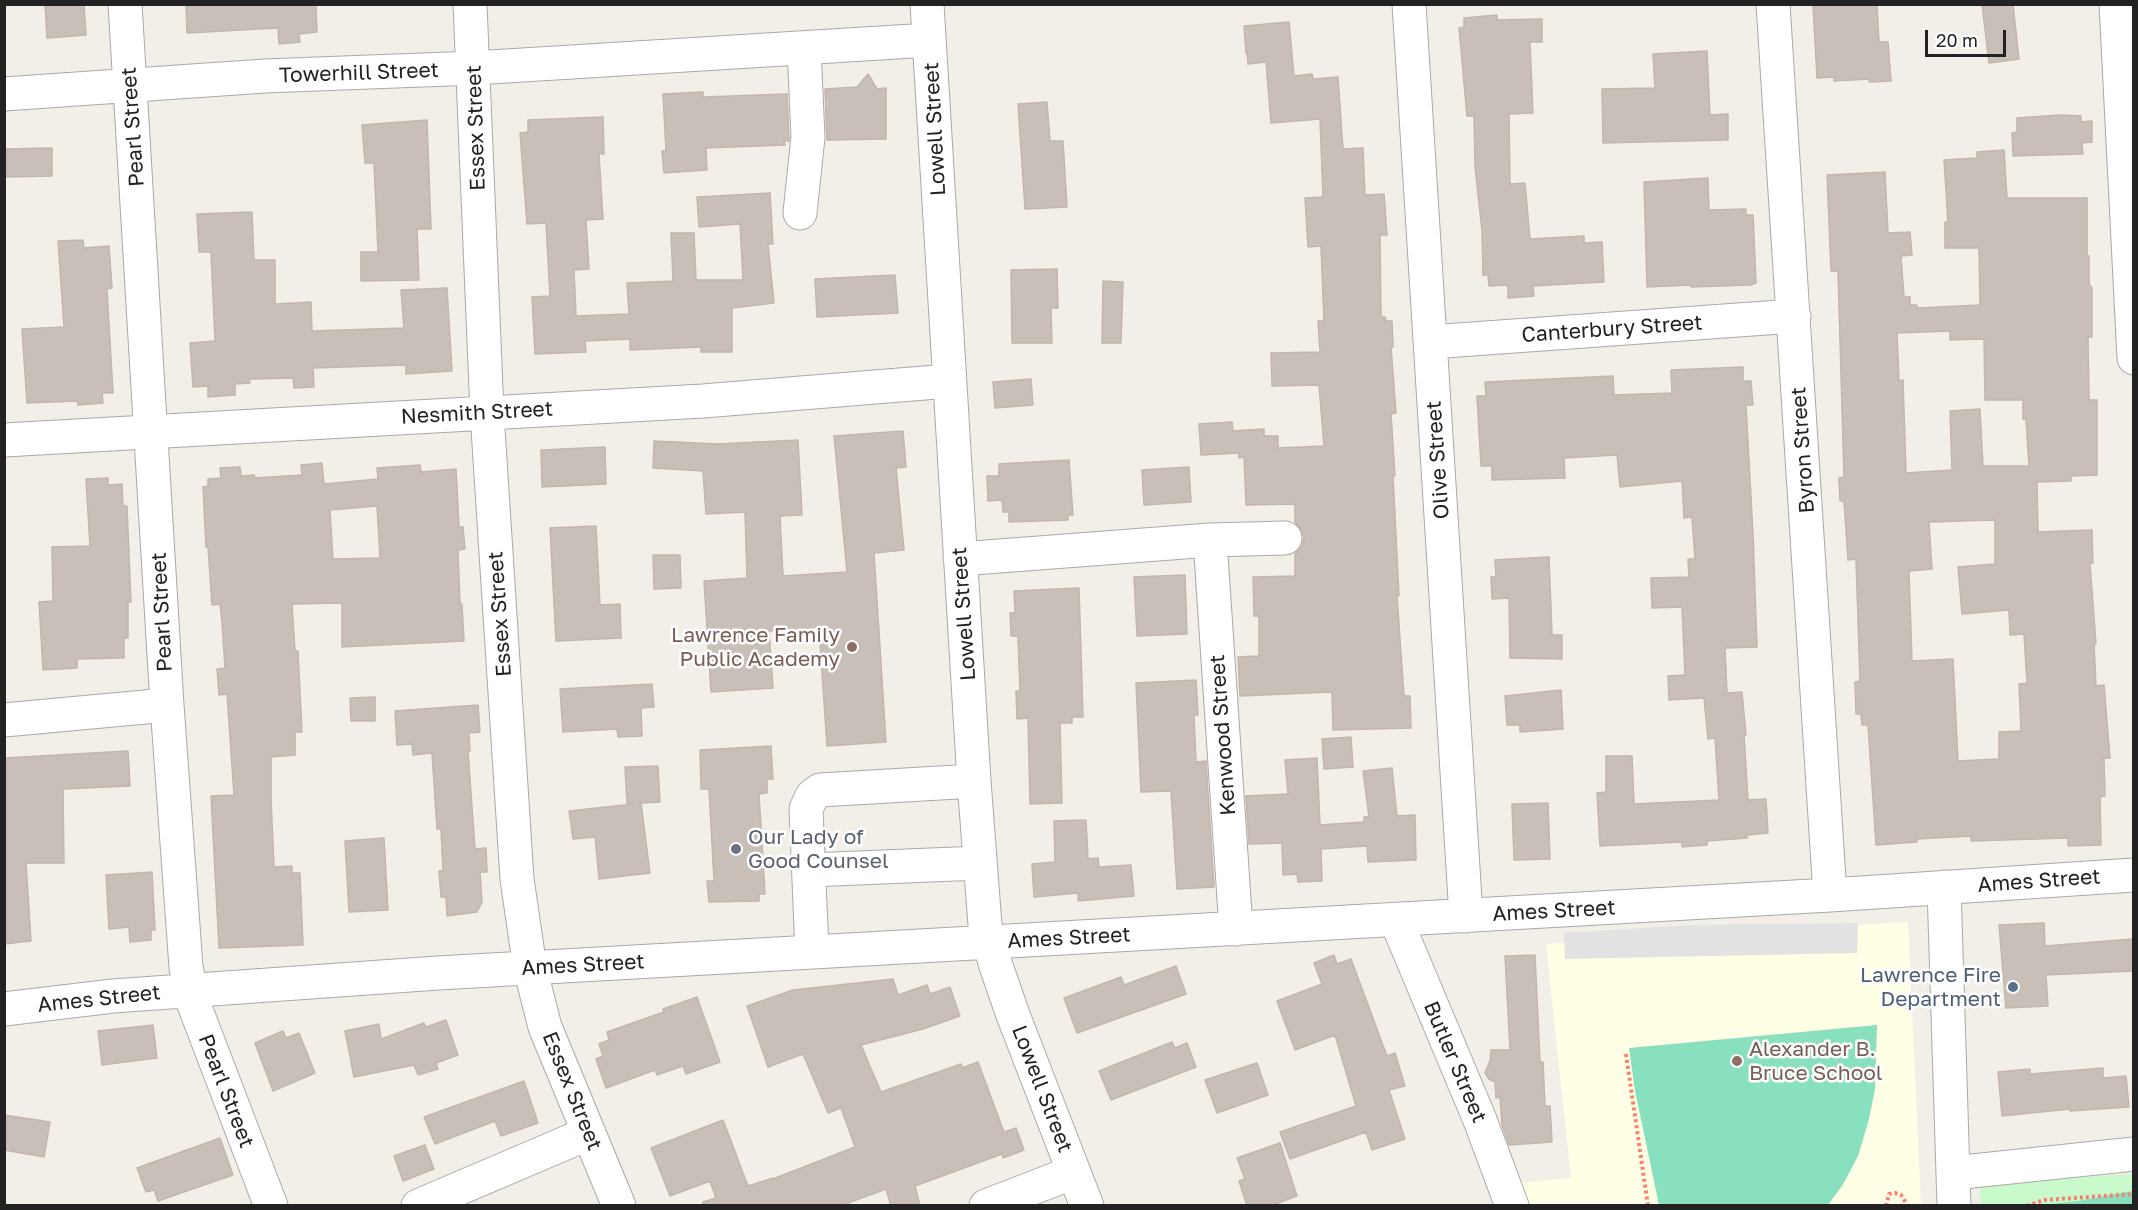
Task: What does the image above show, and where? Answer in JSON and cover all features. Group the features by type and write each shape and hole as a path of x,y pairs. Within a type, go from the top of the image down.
{"street":[{"name":"Pearl Street","path":"125,4 167,705 186,967 193,1002 238,1126 271,1206"},
{"name":"Essex Street","path":"470,4 487,413 517,879 530,968 545,1027 619,1206"},
{"name":"Lowell Street","path":"927,4 960,559 985,925 1014,1015 1087,1206"},
{"name":"Olive Street","path":"1409,4 1466,916"},
{"name":"Byron Street","path":"1773,4 1830,895"},
{"path":"2116,4 2132,294 2133,358"},
{"name":"Towerhill Street","path":"4,94 264,76 474,68 929,40"},
{"path":"800,213 808,137 804,48"},
{"name":"Canterbury Street","path":"1430,342 1794,316"},
{"name":"Nesmith Street","path":"4,440 703,400 949,381"},
{"path":"960,559 1210,540 1285,538"},
{"name":"Kenwood Street","path":"1210,540 1236,929"},
{"path":"4,720 167,705"},
{"path":"812,952 806,809 812,796 820,790 974,781"},
{"path":"809,870 980,863"},
{"name":"Ames Street","path":"4,1009 113,996 530,968 1830,895 2133,875"},
{"path":"1944,888 1954,1206"},
{"name":"Butler Street","path":"1396,920 1480,1120 1512,1206"},
{"path":"418,1206 589,1133"},
{"path":"1953,1173 2133,1154"},
{"path":"986,1206 1074,1172"}],"path":[{"path":"1626,1054 1648,1206"},
{"path":"1886,1206 1889,1194 1895,1192 1901,1195 1908,1206"},
{"path":"2027,1206 2044,1200 2133,1194"}],"shaded area":[{"name":"Alexander B. Bruce School","path":"1908,922 1921,1205 1525,1205 1517,1183 1571,1178 1546,944"},
{"path":"1858,923 1857,953 1565,959 1564,933 1692,925"}],"green space":[{"path":"1877,1025 1875,1089 1869,1119 1858,1156 1842,1186 1828,1205 1659,1205 1635,1091 1629,1048"},
{"path":"2133,1174 2133,1205 1981,1205 1980,1183"},
{"path":"2133,1191 2133,1205 2041,1205 2078,1201"}],"building":[{"path":"45,4 84,4 86,35 47,38"},
{"path":"186,4 316,4 317,32 299,34 300,42 279,44 278,28 187,33"},
{"path":"1877,4 1879,42 1888,42 1891,81 1869,82 1869,79 1834,81 1834,77 1817,78 1813,5"},
{"path":"1982,4 2013,4 2019,59 1989,63"},
{"path":"1497,15 1497,20 1542,19 1542,42 1530,42 1533,113 1509,114 1510,184 1525,183 1530,239 1584,236 1584,243 1602,242 1604,282 1533,286 1534,296 1508,298 1508,285 1489,286 1488,275 1483,275 1482,231 1475,167 1474,116 1467,116 1459,28 1464,27 1464,18"},
{"path":"1289,22 1294,76 1312,74 1313,79 1338,77 1343,149 1363,148 1365,195 1384,194 1387,235 1380,235 1381,317 1385,317 1386,321 1392,321 1393,347 1391,347 1396,413 1391,414 1399,596 1397,596 1404,696 1410,696 1411,728 1333,730 1332,692 1240,696 1238,657 1259,656 1259,616 1254,616 1253,577 1295,576 1295,554 1302,546 1304,537 1295,522 1295,504 1246,505 1244,457 1239,458 1239,453 1201,455 1199,424 1232,422 1233,431 1264,429 1264,436 1278,436 1278,448 1324,446 1319,385 1272,386 1271,353 1320,352 1318,321 1324,321 1321,246 1308,247 1305,198 1323,197 1320,119 1271,123 1266,62 1248,64 1246,53 1244,26"},
{"path":"1707,51 1710,115 1728,114 1728,140 1603,143 1602,89 1655,88 1653,54"},
{"path":"868,74 877,89 886,88 886,139 827,140 825,89 857,87"},
{"path":"703,92 703,97 787,94 789,141 784,141 785,145 706,148 707,170 664,173 662,151 666,151 663,94"},
{"path":"1047,102 1050,141 1063,141 1067,207 1025,209 1018,104"},
{"path":"2081,116 2081,122 2092,121 2092,142 2082,143 2083,154 2013,156 2012,133 2017,132 2017,118"},
{"path":"603,117 604,154 599,154 603,219 586,220 589,269 574,270 576,316 629,314 627,283 673,281 671,233 694,233 696,280 743,280 740,224 699,227 697,197 770,193 773,244 768,244 774,303 732,308 732,352 701,352 701,347 630,350 630,339 585,341 586,352 535,354 532,297 550,296 546,223 527,224 520,133 528,132 528,120"},
{"path":"427,120 431,229 417,229 419,280 361,281 361,252 378,252 374,163 365,163 362,125"},
{"path":"52,148 52,176 4,177 4,149"},
{"path":"2004,150 2007,198 2087,198 2087,256 2089,256 2089,284 2092,288 2092,337 2088,337 2089,400 2097,400 2097,475 2071,476 2071,481 2037,482 2038,532 2092,530 2093,563 2090,564 2096,644 2094,644 2096,686 2104,685 2110,758 2104,758 2105,796 2100,797 2101,845 2068,846 2068,838 1971,841 1971,836 1917,839 1917,842 1876,845 1868,725 1862,725 1861,714 1856,714 1855,682 1860,681 1856,559 1848,560 1844,501 1840,501 1839,478 1844,477 1838,271 1831,271 1827,175 1885,172 1888,233 1910,232 1912,255 1901,256 1904,297 1910,297 1910,305 1917,305 1917,308 1980,305 1979,248 1945,248 1945,222 1948,222 1944,160 1977,158 1977,152","holes":["1950,331 1950,340 1984,339 1985,400 2023,400 2029,466 1983,466 1980,409 1950,411 1952,470 1906,473 1903,380 1899,381 1897,333","1995,520 1995,564 1958,567 1962,614 2009,610 2010,635 2024,634 2027,683 2019,684 2021,731 1999,732 1999,759 1958,761 1953,659 1912,661 1909,571 1932,569 1929,522"]},
{"path":"1708,178 1709,210 1746,209 1746,215 1753,215 1756,283 1647,287 1644,182"},
{"path":"252,212 254,260 275,260 275,304 311,302 312,331 404,328 401,290 447,288 452,371 406,374 406,365 313,368 314,387 294,388 293,378 249,379 250,383 235,384 235,395 208,397 208,386 193,387 190,343 215,341 211,252 199,252 197,214"},
{"path":"83,240 84,248 109,246 112,288 107,289 113,393 102,393 103,403 78,405 77,401 27,403 22,329 64,327 58,241"},
{"path":"1057,269 1058,308 1051,308 1052,343 1012,343 1011,270"},
{"path":"895,275 898,313 817,317 815,279"},
{"path":"1103,281 1123,282 1121,343 1102,343"},
{"path":"1743,367 1743,381 1751,381 1753,405 1746,405 1757,647 1725,648 1727,693 1742,692 1748,800 1766,799 1768,833 1747,835 1747,838 1707,841 1707,845 1682,847 1682,842 1600,846 1597,793 1606,792 1606,756 1632,756 1634,804 1719,800 1715,738 1708,739 1704,698 1669,700 1668,676 1685,675 1682,607 1652,608 1651,578 1689,577 1688,559 1695,559 1692,517 1684,518 1682,481 1620,487 1617,455 1564,458 1565,478 1492,480 1492,466 1481,466 1477,396 1486,396 1485,382 1613,376 1614,395 1672,393 1671,370"},
{"path":"1031,379 1033,405 995,408 993,382"},
{"path":"903,431 906,467 896,468 904,550 874,553 886,742 827,746 819,627 769,631 773,688 711,692 704,581 747,578 745,512 706,514 703,471 653,468 654,441 717,444 798,440 802,515 780,516 783,576 847,572 834,436"},
{"path":"605,447 606,484 542,487 541,450"},
{"path":"1069,460 1073,515 1068,515 1068,520 1009,522 1009,512 1003,512 1002,500 988,501 987,476 999,476 999,464"},
{"path":"322,463 324,484 378,479 377,468 420,465 421,472 456,469 459,527 463,527 465,549 458,550 464,641 342,647 342,603 292,604 295,651 298,651 302,732 295,732 295,755 271,757 271,798 274,867 292,866 292,873 300,873 303,945 219,948 211,796 234,795 227,694 219,695 217,669 225,668 222,622 220,604 212,605 203,487 208,486 208,479 221,478 220,468 240,467 241,476 254,475 255,478 302,475 301,465","holes":["377,506 380,558 333,559 330,510"]},
{"path":"1189,467 1191,502 1144,505 1142,470"},
{"path":"108,478 108,485 122,484 123,506 127,506 131,602 128,602 128,638 124,638 124,658 77,659 77,668 43,670 39,602 53,601 52,547 90,546 86,479"},
{"path":"596,526 600,605 620,604 621,638 556,641 550,528"},
{"path":"653,555 680,555 681,588 654,589"},
{"path":"1549,557 1552,635 1562,635 1562,659 1510,658 1509,598 1492,599 1491,577 1496,577 1495,560"},
{"path":"1185,575 1187,634 1137,636 1134,577"},
{"path":"1079,588 1083,717 1072,717 1072,723 1060,723 1062,803 1030,804 1028,718 1017,719 1016,691 1020,691 1018,636 1011,636 1010,613 1015,613 1014,591"},
{"path":"1196,680 1198,715 1194,715 1196,762 1206,761 1214,887 1177,889 1171,791 1141,792 1136,683"},
{"path":"652,684 654,707 641,708 642,736 618,737 617,729 563,732 560,689"},
{"path":"1561,690 1563,729 1520,732 1520,725 1507,725 1505,696"},
{"path":"375,697 375,721 351,721 350,698"},
{"path":"478,705 480,732 469,733 470,751 468,751 475,849 486,848 487,872 480,872 482,902 477,912 447,916 446,897 441,897 439,871 443,871 441,829 437,829 432,753 413,755 412,744 397,745 395,711"},
{"path":"1351,737 1353,767 1324,769 1322,739"},
{"path":"771,746 773,779 767,779 767,793 759,794 765,894 759,894 759,901 709,902 707,881 714,881 709,789 701,789 700,750"},
{"path":"128,751 130,786 63,789 64,863 26,863 31,941 4,944 4,758"},
{"path":"1317,758 1320,825 1364,822 1364,817 1369,817 1363,771 1392,768 1397,816 1415,815 1416,860 1368,862 1367,846 1321,849 1322,881 1298,882 1297,874 1283,875 1282,843 1249,844 1246,796 1288,794 1285,760"},
{"path":"658,766 660,802 641,803 650,873 599,879 595,837 573,839 569,811 634,804 627,804 625,767"},
{"path":"1548,803 1550,859 1514,860 1512,804"},
{"path":"1086,820 1088,859 1098,858 1099,867 1131,865 1134,896 1078,901 1078,893 1034,897 1032,864 1055,862 1054,821"},
{"path":"384,838 388,910 349,912 345,841"},
{"path":"152,872 155,930 151,930 151,940 130,942 129,927 109,929 106,875"},
{"path":"2044,923 2045,946 2133,939 2133,971 2046,975 2048,1006 2006,1008 1999,925"},
{"path":"1334,955 1337,964 1351,959 1387,1056 1395,1053 1405,1086 1389,1090 1405,1139 1372,1150 1366,1132 1290,1159 1280,1132 1356,1106 1335,1035 1295,1050 1277,1001 1322,984 1314,963"},
{"path":"1535,955 1540,1062 1543,1062 1545,1106 1550,1106 1552,1142 1509,1145 1502,1125 1500,1097 1496,1098 1495,1082 1485,1073 1490,1061 1491,1050 1510,1050 1505,956"},
{"path":"1176,966 1186,994 1077,1033 1064,998 1121,977 1124,985"},
{"path":"893,979 898,995 927,985 930,994 950,987 960,1016 923,1029 861,1045 881,1092 961,1064 962,1068 978,1062 1004,1132 1016,1128 1024,1150 1003,1158 1002,1154 915,1186 920,1206 891,1206 886,1189 840,1206 703,1206 703,1202 716,1198 710,1181 670,1196 651,1148 723,1120 748,1186 773,1179 855,1147 841,1108 828,1113 803,1054 768,1067 747,1006 793,990"},
{"path":"697,997 720,1062 686,1074 683,1066 657,1075 655,1070 606,1088 596,1059 603,1056 599,1044 609,1040 607,1032 664,1012 663,1009"},
{"path":"446,1020 458,1055 436,1063 438,1069 418,1075 414,1065 354,1077 345,1031 379,1024 381,1039 424,1023 426,1027"},
{"path":"153,1025 157,1058 102,1065 98,1031"},
{"path":"283,1031 286,1038 299,1033 315,1073 273,1091 255,1043"},
{"path":"1172,1042 1175,1048 1187,1043 1196,1067 1111,1100 1099,1071"},
{"path":"1257,1063 1268,1095 1217,1113 1205,1080"},
{"path":"2103,1068 2103,1078 2126,1076 2129,1107 2070,1111 2070,1109 2002,1116 1998,1072 2030,1069 2030,1074"},
{"path":"524,1081 538,1123 501,1136 495,1121 435,1144 424,1117"},
{"path":"4,1115 50,1122 44,1157 4,1150"},
{"path":"220,1138 233,1175 158,1201 154,1190 146,1192 137,1168"},
{"path":"1280,1143 1297,1196 1270,1206 1247,1206 1239,1181 1245,1179 1237,1158"},
{"path":"425,1145 434,1169 403,1181 394,1156"}],"place":[{"name":"Lawrence Family Public Academy","path":"852,647"},
{"name":"Our Lady of Good Counsel","path":"736,849"},
{"name":"Lawrence Fire Department","path":"2013,987"},
{"name":"Alexander B. Bruce School","path":"1737,1061"}]}
